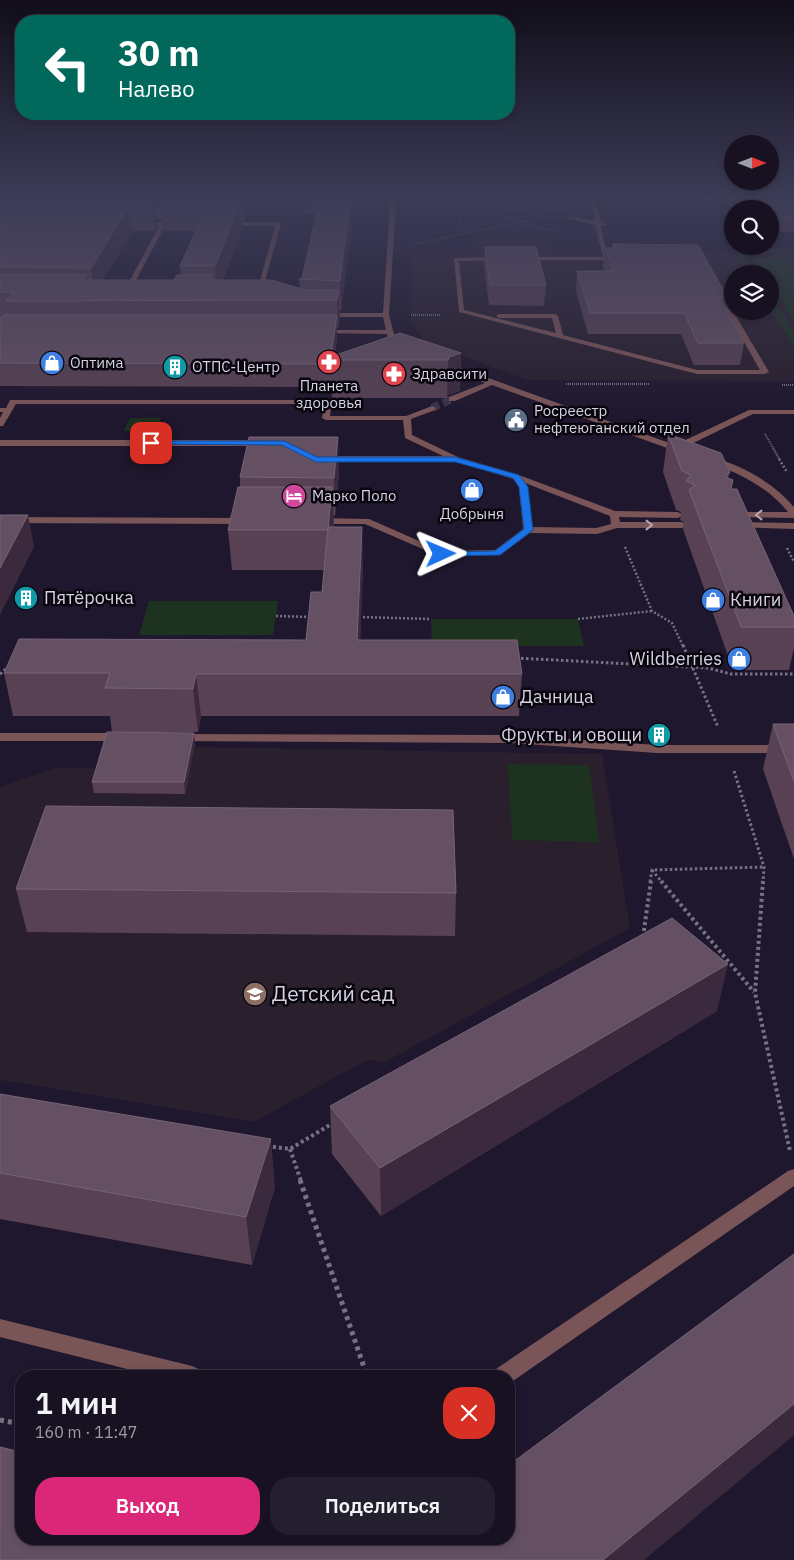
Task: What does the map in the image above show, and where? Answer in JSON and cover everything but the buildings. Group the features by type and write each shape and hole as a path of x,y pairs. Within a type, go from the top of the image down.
{"street":[{"path":"123,299 139,270"},
{"path":"257,299 265,270"},
{"path":"389,270 386,315 389,332 392,339 409,351"},
{"path":"457,270 461,310 697,372 765,372 714,284"},
{"path":"113,299 132,299"},
{"path":"247,299 257,299 265,302"},
{"path":"316,314 386,315"},
{"path":"480,316 555,316 560,337"},
{"path":"315,332 389,332"},
{"path":"437,363 694,454"},
{"path":"452,399 491,383"},
{"path":"0,424 4,410 13,402 328,402 326,418 407,418 432,408"},
{"path":"676,448 752,412 794,412"},
{"path":"407,418 408,436 455,459 516,477 614,514 678,515"},
{"path":"0,443 274,443"},
{"path":"703,457 762,483 778,495 794,514"},
{"path":"316,459 455,459"},
{"path":"516,477 524,487 528,530"},
{"path":"614,514 616,525"},
{"path":"725,515 794,514"},
{"path":"0,520 257,521"},
{"path":"306,521 366,521 441,554 497,553 528,530 597,531 616,525 682,525"},
{"path":"729,525 794,526"},
{"path":"0,737 138,737"},
{"path":"167,738 510,739 657,748 794,749"},
{"path":"512,1370 794,1176"},
{"path":"0,1328 168,1370"}],"path":[{"path":"409,311 409,318"},
{"path":"560,384 655,384"},
{"path":"616,525 652,611 672,623 694,667 726,749 764,867 755,993 790,1152"},
{"path":"578,618 652,611"},
{"path":"276,616 315,617"},
{"path":"354,617 431,618"},
{"path":"506,658 694,667 708,668 731,674 794,674"},
{"path":"0,674 13,663"},
{"path":"652,870 764,867"},
{"path":"635,942 643,936 652,870"},
{"path":"652,870 755,993"},
{"path":"261,1144 290,1149 340,1119"},
{"path":"290,1149 364,1370"},
{"path":"0,1420 15,1423"}],"shaded area":[{"path":"412,270 724,270 724,320 779,320 779,270 794,270 794,381 527,380 425,342 411,322"},
{"name":"Детский сад","path":"195,747 602,754 630,928 385,1062 367,1060 254,1122 0,1080 0,787 54,768 190,769"}],"green space":[{"path":"779,270 794,270 794,320 779,298"},
{"path":"779,309 794,332 794,347 777,320 779,320"},
{"path":"130,418 161,418 156,431 124,431"},
{"path":"149,601 278,601 273,635 139,635"},
{"path":"431,619 578,619 584,646 432,646"},
{"path":"508,764 589,765 599,842 512,840"}],"tunnel":[{"path":"432,408 452,399"}],"place":[{"name":"Планета здоровья","path":"329,362"},
{"name":"Оптима","path":"52,363"},
{"name":"ОТПС-Центр","path":"175,367"},
{"name":"Здравсити","path":"394,374"},
{"name":"Росреестр нефтеюганский отдел","path":"516,420"},
{"name":"Добрыня","path":"472,490"},
{"name":"Марко Поло","path":"294,496"},
{"name":"Пятёрочка","path":"26,598"},
{"name":"Книги","path":"713,600"},
{"name":"Wildberries","path":"739,659"},
{"name":"Дачница","path":"503,697"},
{"name":"Фрукты и овощи","path":"659,735"},
{"name":"Детский сад","path":"255,994"}],"route":[{"path":"151,443 284,443 316,459 455,459 516,477 524,487 528,530 497,553 441,554"}]}
